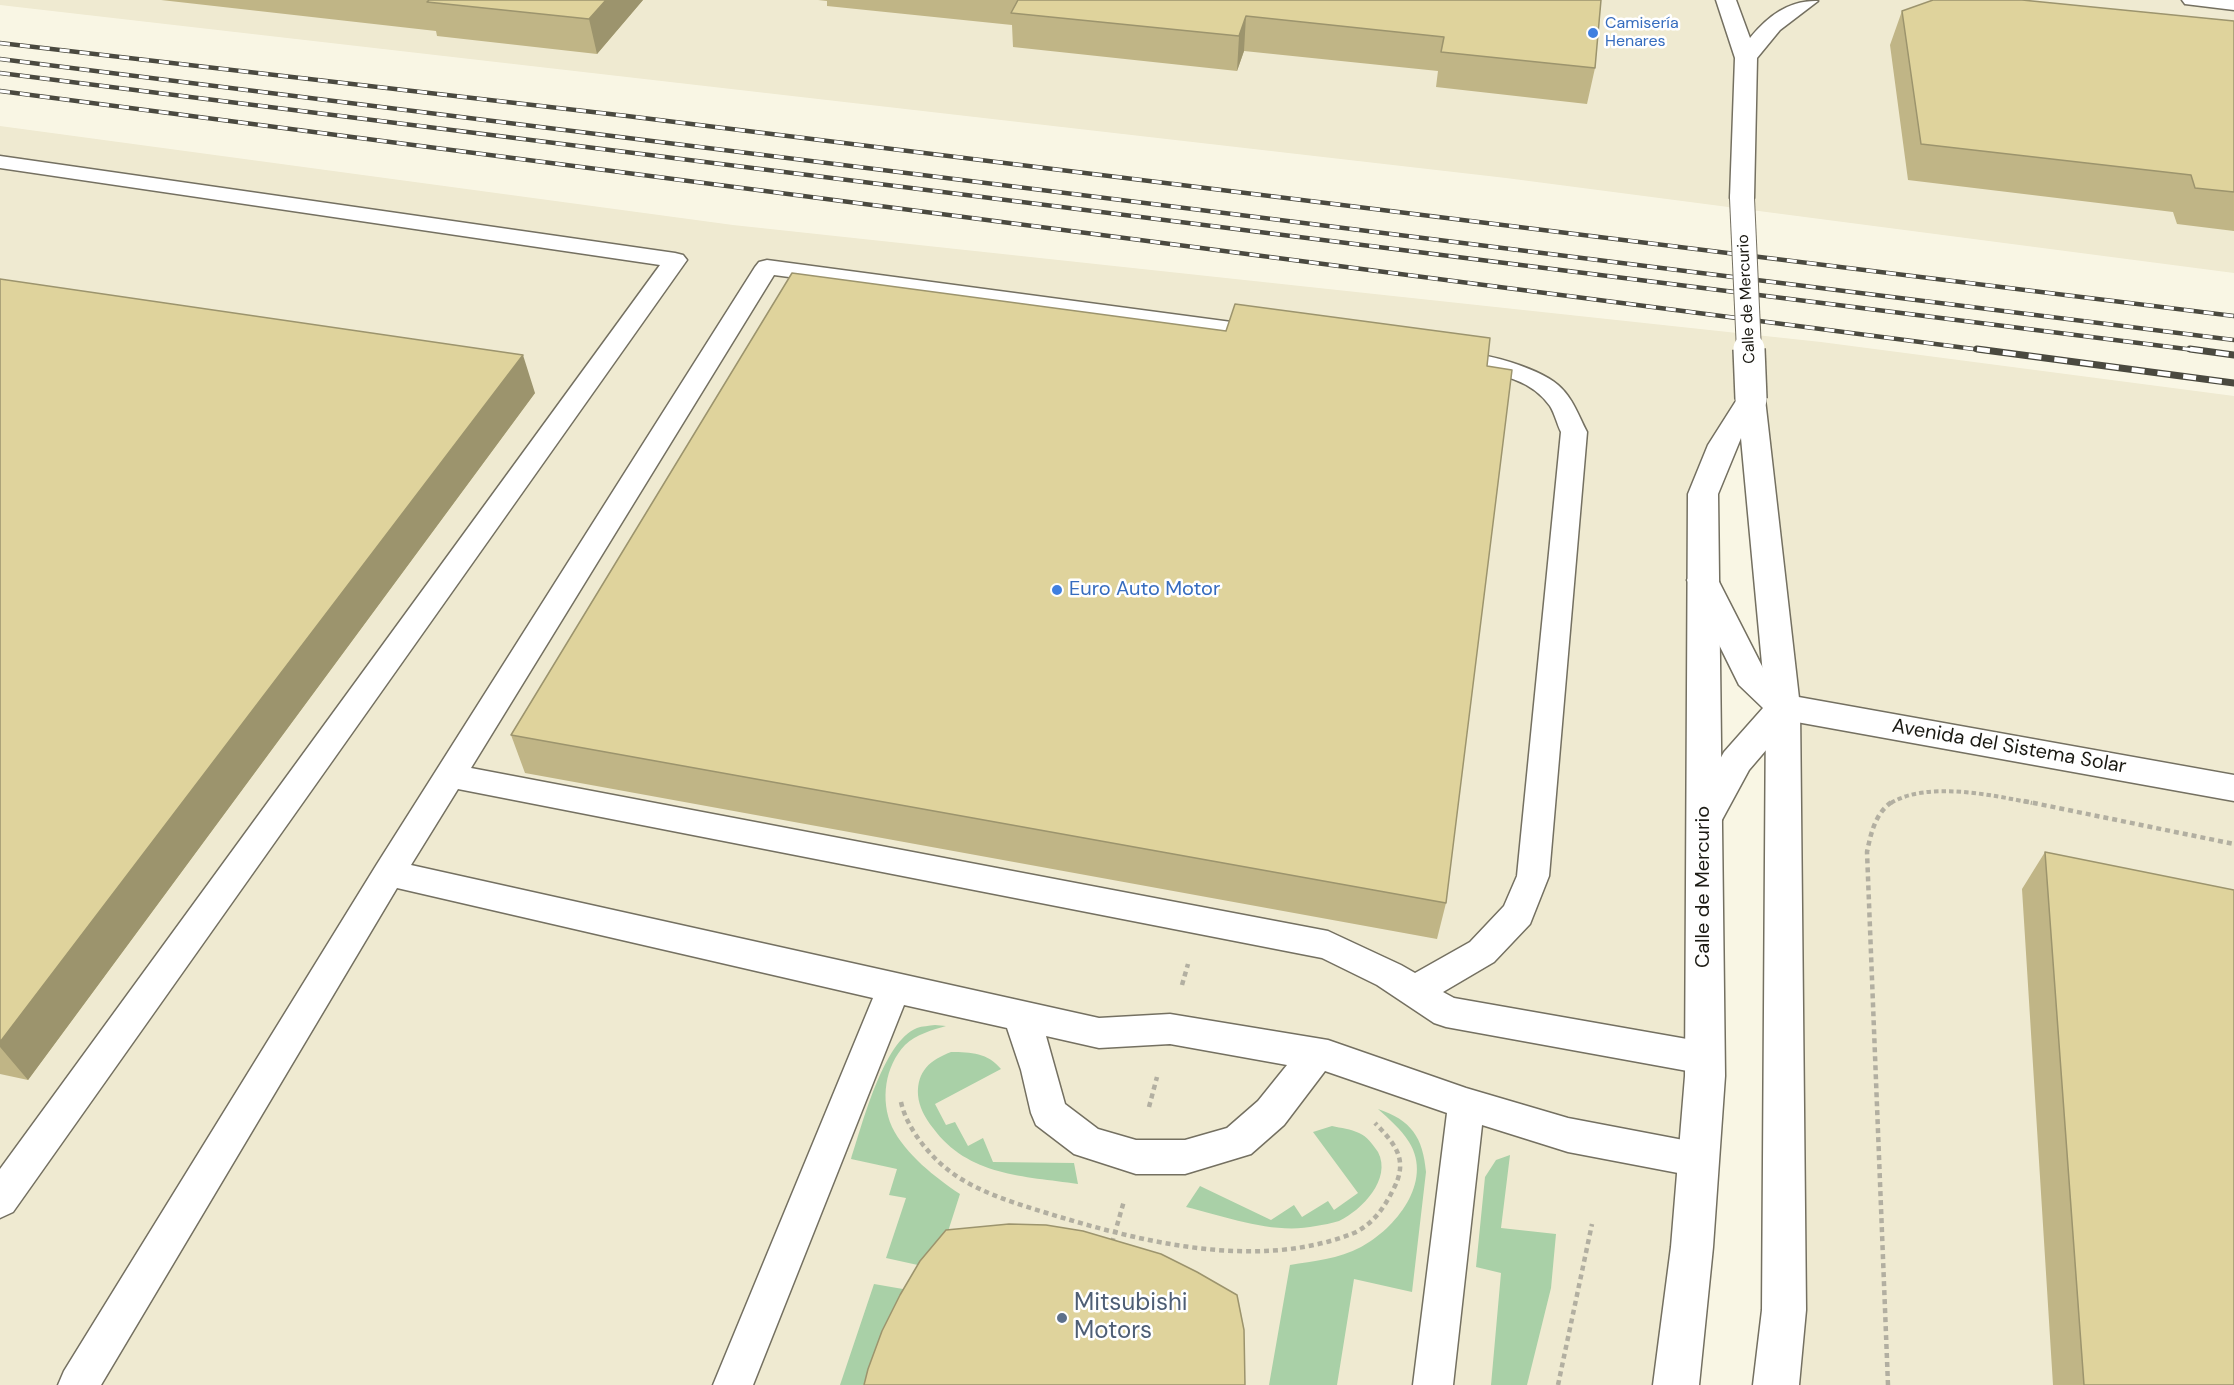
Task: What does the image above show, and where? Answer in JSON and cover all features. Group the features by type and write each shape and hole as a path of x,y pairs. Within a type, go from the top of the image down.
{"street":[{"path":"1726,0 1746,58"},
{"path":"1797,0 1814,0"},
{"path":"2192,0 2234,4"},
{"path":"1746,58 1764,33 1781,15 1808,1"},
{"name":"Calle de Mercurio","path":"1746,58 1742,198 1751,399 1783,707 1784,1310 1776,1385"},
{"name":"Calle de Mercurio","path":"1676,1385 1692,1247 1704,1058 1703,494 1722,446 1751,399"},
{"path":"1703,580 1751,677 1783,707 1736,761 1705,819"},
{"name":"Avenida del Sistema Solar","path":"1783,707 2234,788"}],"lane":[{"path":"0,162 675,260 0,1200"},
{"path":"78,1385 389,873 767,267 1294,338"},
{"path":"1414,991 1482,952 1518,914 1533,876 1574,432 1560,402 1537,382 1500,367 1424,355"},
{"path":"450,776 1328,945 1389,975 1446,1012 1704,1058"},
{"path":"389,873 1099,1033 1170,1029 1317,1054 1466,1104 1568,1135 1699,1160"},
{"path":"734,1385 784,1254 894,988"},
{"path":"1021,1016 1039,1070 1049,1113 1087,1142 1136,1156 1185,1157 1238,1142 1271,1113 1317,1054"},
{"path":"1432,1385 1466,1104"}],"path":[{"path":"1888,1385 1867,852 1874,823 1883,809 1896,800 1921,792 1957,793 2018,801 2234,844"},
{"path":"1110,1255 1199,920"},
{"path":"1558,1385 1592,1224"}],"shaded area":[{"path":"0,0 2234,0 2234,273 1506,178 0,5"},
{"path":"0,126 733,225 1821,342 2234,396 2234,1385 1776,1385 1783,707 1751,401 1703,494 1704,1058 1675,1385 0,1385"}],"green space":[{"path":"946,1026 914,1038 898,1053 889,1073 886,1106 892,1127 905,1147 931,1173 960,1194 936,1269 886,1258 906,1198 889,1195 897,1169 851,1159 875,1086 894,1049 905,1036 917,1028"},
{"path":"951,1052 965,1052 985,1057 1001,1069 935,1104 946,1125 955,1122 968,1146 983,1138 993,1162 1074,1163 1078,1184 998,1171 963,1156 947,1144 927,1120 919,1099 918,1087 926,1068"},
{"path":"1378,1109 1389,1113 1407,1125 1422,1149 1426,1172 1412,1292 1354,1279 1337,1385 1269,1385 1290,1265 1335,1257 1353,1251 1374,1239 1398,1216 1414,1188 1417,1173 1416,1157 1399,1128"},
{"path":"1332,1126 1353,1130 1365,1136 1378,1152 1381,1162 1378,1183 1372,1192 1357,1209 1339,1221 1300,1228 1267,1227 1186,1207 1200,1186 1271,1220 1294,1205 1302,1217 1328,1201 1334,1210 1358,1193 1313,1132"},
{"path":"1510,1155 1501,1228 1556,1234 1551,1288 1527,1385 1491,1385 1501,1273 1476,1267 1485,1177 1496,1160"},
{"path":"874,1284 926,1293 896,1385 840,1385"}],"building":[{"path":"429,0 606,0 589,19 427,2"},
{"path":"1018,0 1601,0 1595,68 1441,52 1444,37 1246,16 1239,36 1011,13"},
{"path":"1933,0 2022,0 2234,21 2234,192 2195,188 2191,175 1921,144 1902,11"},
{"name":"Euro Auto Motor","path":"792,273 1226,331 1235,304 1490,338 1487,366 1512,370 1446,903 511,735"},
{"path":"0,279 523,355 0,1042"},
{"path":"2045,852 2234,890 2234,1385 2084,1385"},
{"name":"Mitsubishi Motors","path":"1009,1224 1046,1225 1083,1231 1161,1254 1237,1295 1244,1330 1245,1385 864,1385 882,1331 900,1295 920,1261 946,1230"}],"railway":[{"path":"0,43 627,116 2234,316"},
{"path":"0,59 2234,340"},
{"path":"0,73 2202,351"},
{"path":"0,91 1989,351"},
{"path":"1977,349 2234,383"},
{"path":"2190,349 2234,355"}],"place":[{"name":"Camisería Henares","path":"1593,33"},
{"name":"Euro Auto Motor","path":"1057,590"},
{"name":"Mitsubishi Motors","path":"1062,1318"}]}
